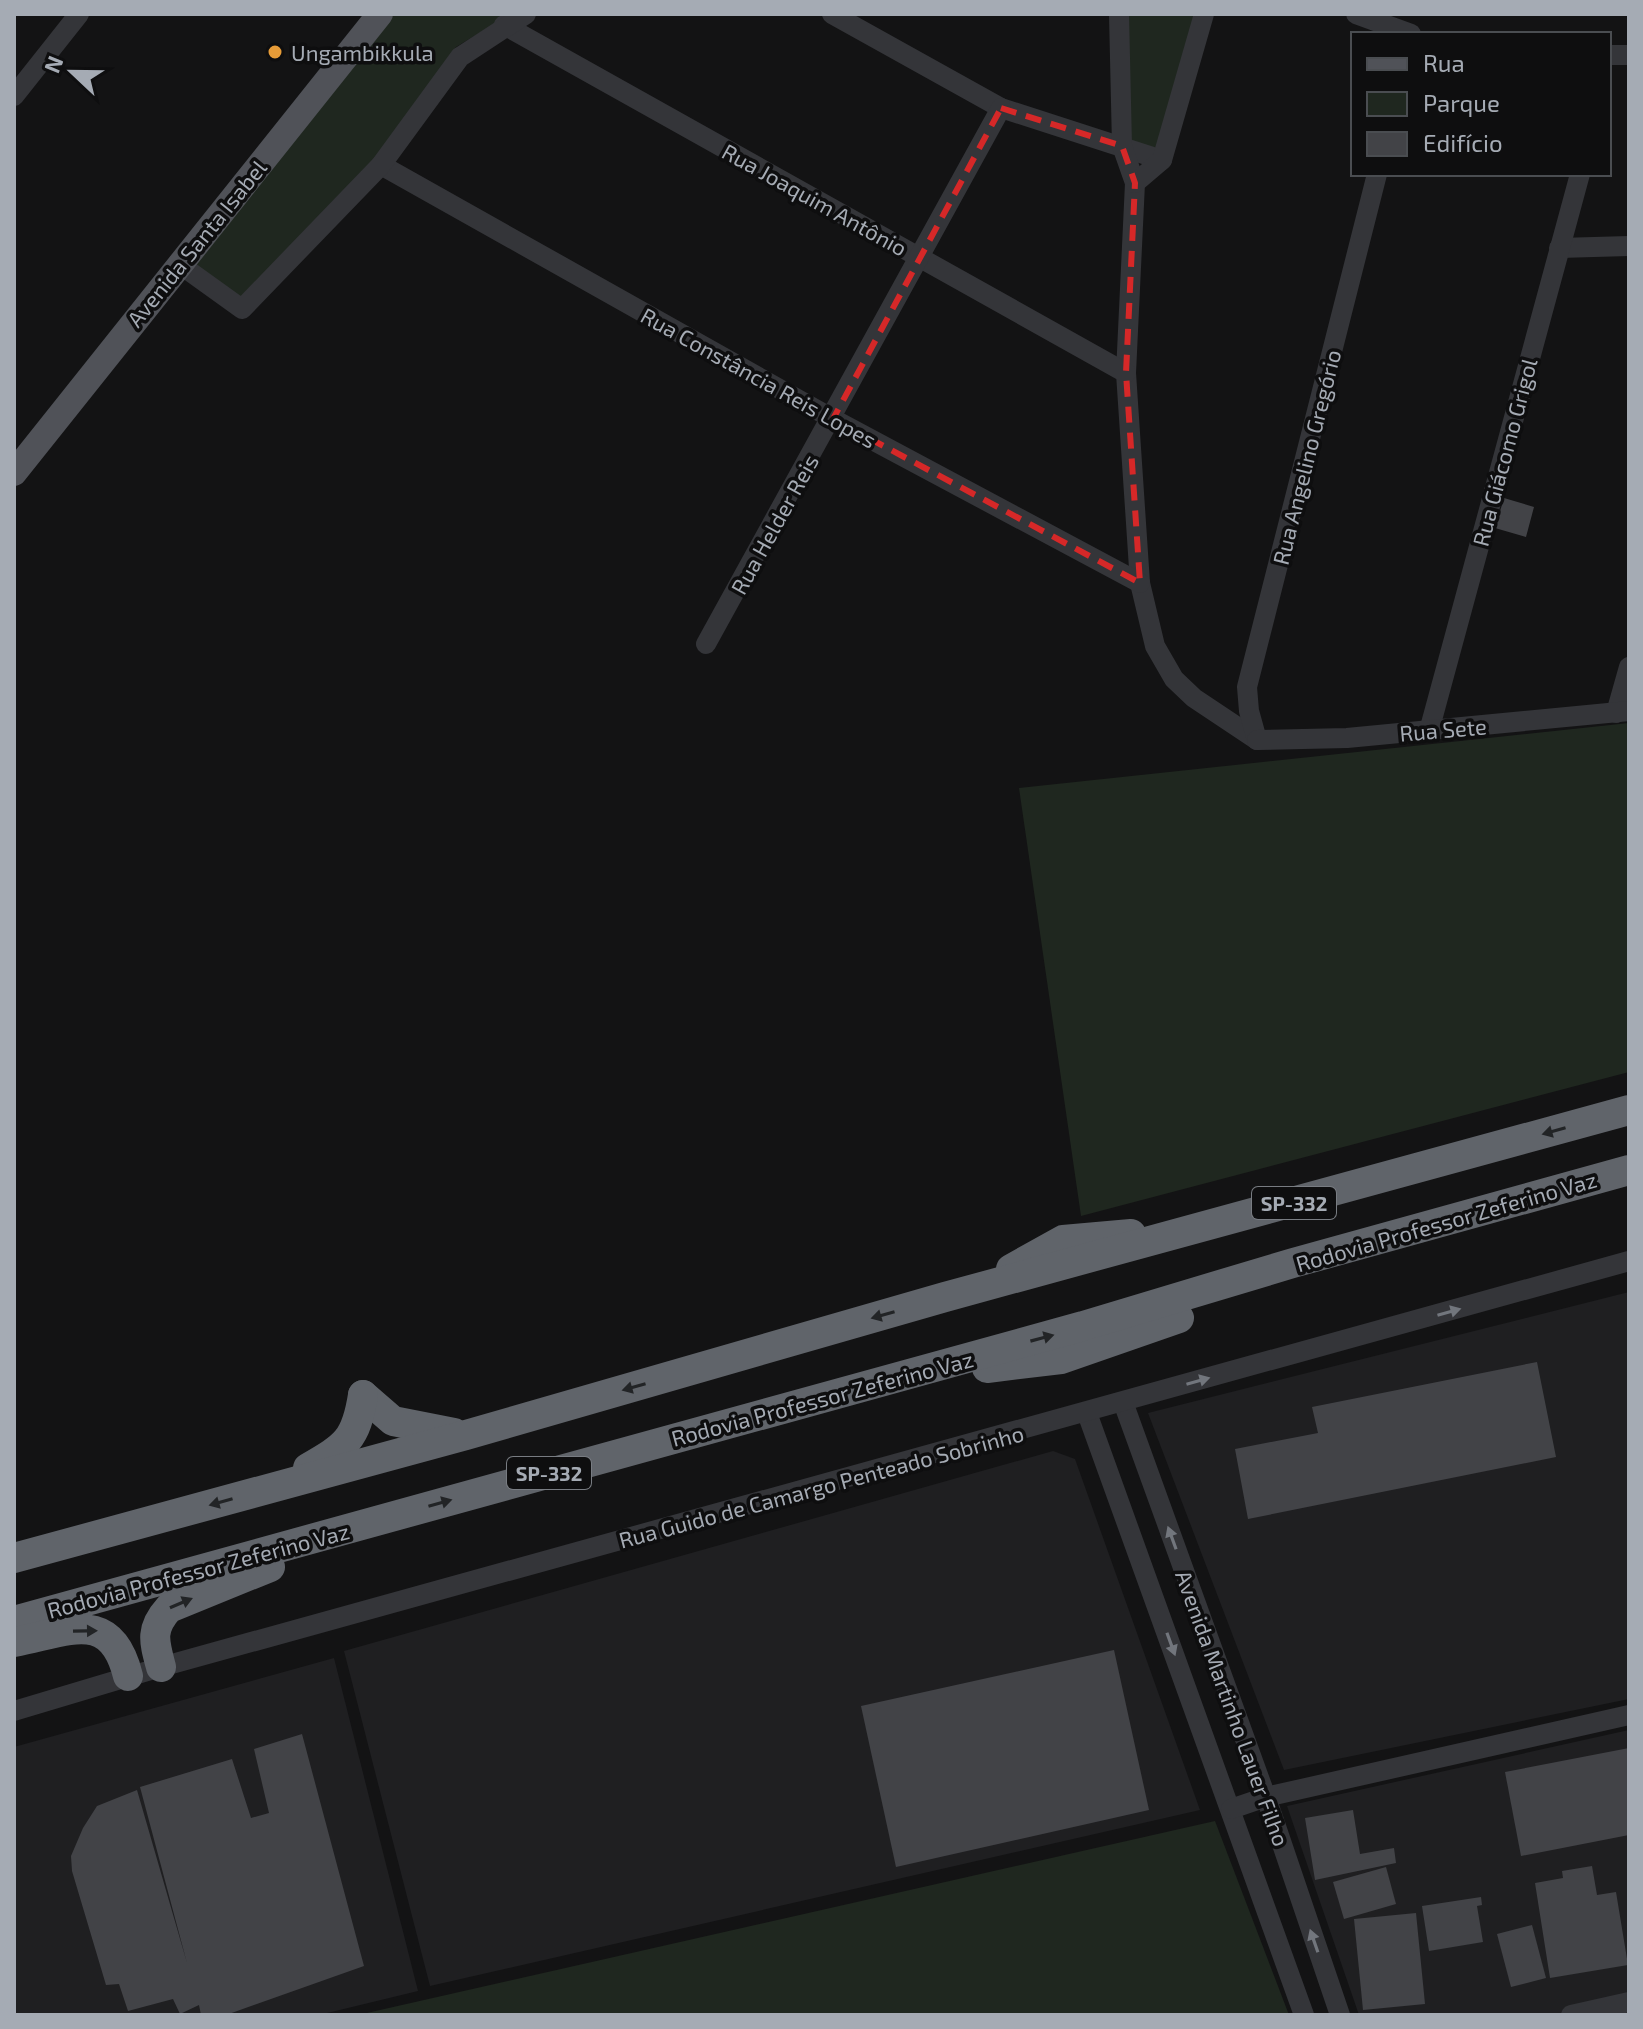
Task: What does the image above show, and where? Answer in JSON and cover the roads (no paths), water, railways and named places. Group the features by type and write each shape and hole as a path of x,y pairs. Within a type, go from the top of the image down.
{"highway":[{"name":"SP-332","path":"14,1558 466,1435 958,1293 1629,1110"},
{"name":"Rodovia Professor Zeferino Vaz","path":"14,1621 893,1379 1629,1170"},
{"path":"281,1485 338,1451 353,1436 363,1395 393,1421 466,1435"},
{"path":"161,1667 153,1636 157,1620 169,1608 389,1518"},
{"path":"14,1642 78,1630 99,1631 113,1638 123,1653 128,1676"}],"main road":[{"name":"Avenida Santa Isabel","path":"14,473 178,263 380,14"}],"street":[{"path":"14,96 79,14"},
{"path":"178,263 242,309 381,165 460,57 504,25 526,14"},
{"path":"832,14 1001,108 1162,160"},
{"path":"1119,14 1122,146 1135,183 1126,373 1140,583 1155,646 1174,679 1194,698 1257,740"},
{"path":"1135,183 1162,160 1204,14"},
{"path":"1356,14 1406,32"},
{"name":"Rua Joaquim Antônio","path":"504,25 1126,373"},
{"name":"Rua Helder Reis","path":"706,644 833,419 1001,108"},
{"name":"Rua Constância Reis Lopes","path":"381,165 833,419 1140,583"},
{"name":"Rua Angelino Gregório","path":"1257,740 1249,711 1247,687 1376,176"},
{"name":"Rua Giácomo Grigol","path":"1429,731 1579,176"},
{"path":"1559,248 1629,246"},
{"path":"1622,712 1629,667"},
{"name":"Rua Sete","path":"1257,740 1347,738 1622,712"},
{"name":"Rua Guido de Camargo Penteado Sobrinho","path":"14,1711 128,1676 1629,1261"},
{"name":"Avenida Martinho Lauer Filho","path":"1123,1402 1266,1797 1340,2015"},
{"name":"Avenida Martinho Lauer Filho","path":"1087,1413 1304,2015"},
{"path":"1231,1809 1266,1797 1629,1715"},
{"path":"1571,2015 1629,2002"}],"place":[{"name":"Ungambikkula","path":"275,52"}]}
